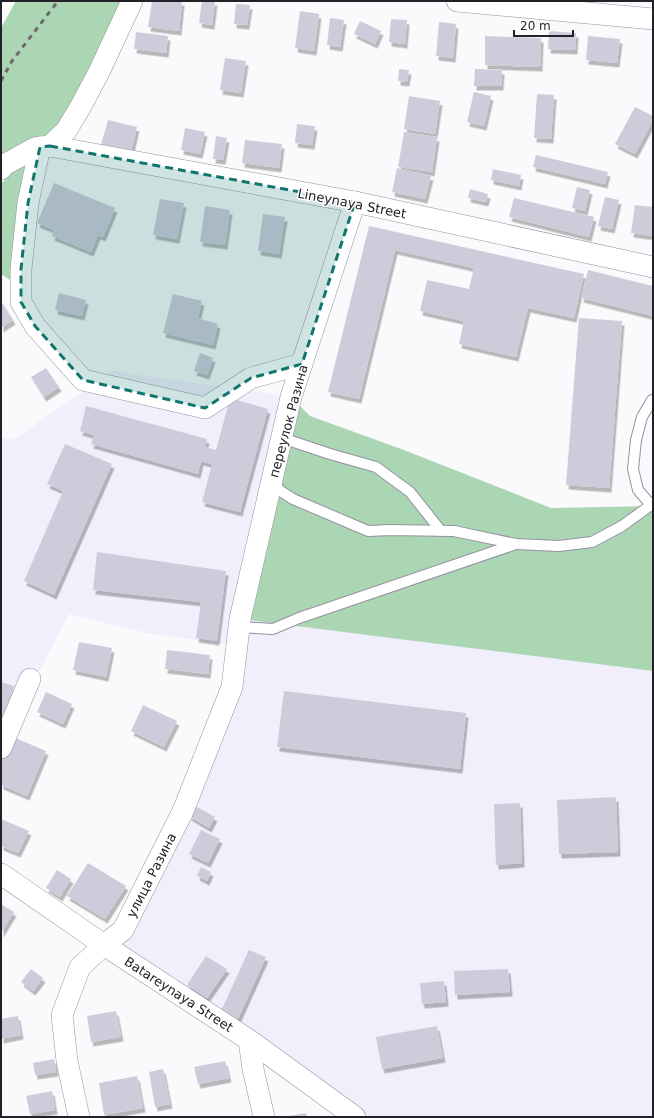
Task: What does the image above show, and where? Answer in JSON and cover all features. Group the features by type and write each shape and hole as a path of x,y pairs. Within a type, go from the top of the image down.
{"street":[{"path":"1,169 4,165 35,148 45,146 66,131 99,72 132,1"},
{"path":"457,1 543,5 653,19"},
{"path":"45,146 28,203 21,269 21,302 35,326 83,380 205,408 251,378 302,364"},
{"name":"Lineynaya Street","path":"45,146 355,202 653,267"},
{"name":"переулок Разина","path":"240,623 291,397 355,202"},
{"name":"улица Разина","path":"79,1117 67,1061 62,1015 80,967 123,930 183,811 232,687 240,623"},
{"path":"1,748 30,679"},
{"name":"Batareynaya Street","path":"1,874 104,945 249,1040 355,1117"},
{"path":"249,1040 253,1069 264,1117"}],"lane":[{"path":"273,478 279,490 293,499 368,531 454,531 516,544 559,546 592,542 622,526 652,505 638,490 633,469 636,440 642,417 653,400"},
{"path":"282,438 376,467 410,492 441,531"},
{"path":"240,623 273,629 299,618 516,544"}],"highlighted area":[{"path":"50,146 355,202 302,364 251,378 205,408 83,380 35,326 21,302 21,269 28,203 40,147"}],"shaded area":[{"path":"112,371 291,397 241,619 653,671 653,1117 355,1117 104,945 183,811 237,646 147,633 69,614 1,745 1,436 13,440"}],"green space":[{"path":"16,1 126,1 59,130 1,163 1,28"},
{"path":"26,166 13,282 1,274 1,184 16,168"},
{"path":"291,397 310,416 404,450 551,508 653,506 653,671 240,619"}],"building":[{"path":"152,1 182,1 179,31 148,27"},
{"path":"202,1 215,1 212,25 199,23"},
{"path":"236,4 250,5 247,25 234,24"},
{"path":"300,11 319,14 314,51 295,48"},
{"path":"330,18 344,20 340,47 327,45"},
{"path":"391,19 407,20 405,44 389,42"},
{"path":"360,21 381,31 375,44 354,34"},
{"path":"439,22 456,24 453,58 436,56"},
{"path":"549,31 576,33 575,50 548,49"},
{"path":"136,32 168,36 166,53 134,49"},
{"path":"485,36 541,38 540,67 485,65"},
{"path":"588,36 620,39 617,63 586,60"},
{"path":"225,58 246,61 241,93 220,90"},
{"path":"399,69 409,70 407,82 398,81"},
{"path":"475,69 502,70 501,86 474,86"},
{"path":"474,92 491,96 484,126 467,122"},
{"path":"537,94 554,95 551,139 534,138"},
{"path":"409,96 440,101 435,134 404,129"},
{"path":"635,107 653,116 653,120 635,154 615,144"},
{"path":"108,120 137,127 131,152 101,145"},
{"path":"297,124 315,126 312,145 295,143"},
{"path":"185,128 205,132 200,154 181,150"},
{"path":"404,132 437,137 432,172 398,167"},
{"path":"216,136 227,138 223,160 213,159"},
{"path":"245,140 282,144 279,168 242,163"},
{"path":"536,155 608,172 605,184 533,167"},
{"path":"397,168 431,176 425,199 392,192"},
{"path":"493,169 521,175 519,186 491,180"},
{"path":"54,183 115,208 103,237 98,235 91,252 52,236 54,230 37,223"},
{"path":"577,187 590,190 585,211 572,208"},
{"path":"470,189 488,194 486,202 468,198"},
{"path":"605,197 619,200 612,229 598,226"},
{"path":"514,198 594,217 589,237 509,217"},
{"path":"160,199 184,203 177,239 153,235"},
{"path":"635,205 653,207 653,236 631,233"},
{"path":"205,206 230,210 225,245 200,242"},
{"path":"263,214 285,217 279,254 258,251"},
{"path":"369,226 584,274 574,318 528,308 516,357 459,344 464,321 420,311 427,280 469,289 474,268 395,250 359,399 328,392"},
{"path":"588,270 653,286 653,316 581,298"},
{"path":"59,293 86,300 82,316 55,310"},
{"path":"173,294 202,301 198,318 218,324 213,345 163,333"},
{"path":"1,301 13,320 1,328"},
{"path":"579,318 622,321 609,488 566,485"},
{"path":"200,353 213,358 207,375 194,371"},
{"path":"46,368 59,387 44,397 31,377"},
{"path":"230,398 268,409 240,512 202,502 212,464 201,461 198,474 91,444 94,435 80,431 86,406 207,439 205,447 216,450"},
{"path":"65,444 112,464 54,595 24,581 63,491 47,484"},
{"path":"97,552 226,571 217,641 196,638 201,602 93,590"},
{"path":"79,642 112,648 106,677 73,670"},
{"path":"167,650 210,655 208,674 165,669"},
{"path":"1,682 14,686 3,717 1,716"},
{"path":"284,691 466,713 460,769 277,747"},
{"path":"46,692 72,704 63,724 37,712"},
{"path":"143,705 177,721 164,747 131,731"},
{"path":"11,736 46,751 27,796 1,785 1,760"},
{"path":"616,797 618,852 559,854 557,800"},
{"path":"520,803 522,863 496,865 494,804"},
{"path":"195,806 215,817 209,828 189,816"},
{"path":"1,819 29,831 18,853 1,846"},
{"path":"201,830 220,839 208,863 189,854"},
{"path":"88,863 126,886 105,919 67,896"},
{"path":"201,867 211,872 207,881 197,876"},
{"path":"57,870 71,879 60,897 46,888"},
{"path":"1,904 14,912 1,933"},
{"path":"249,950 266,957 238,1019 221,1011"},
{"path":"206,956 227,969 207,998 187,985"},
{"path":"31,969 43,978 33,991 21,982"},
{"path":"508,969 510,992 455,995 454,971"},
{"path":"444,981 446,1002 422,1004 420,983"},
{"path":"116,1011 121,1037 91,1042 87,1016"},
{"path":"18,1016 21,1035 1,1039 1,1019"},
{"path":"437,1026 443,1058 382,1069 376,1037"},
{"path":"54,1059 56,1072 35,1075 33,1063"},
{"path":"225,1061 229,1078 198,1084 194,1067"},
{"path":"163,1069 170,1104 155,1107 149,1072"},
{"path":"137,1076 143,1108 104,1115 99,1083"},
{"path":"52,1091 55,1110 30,1114 26,1096"},
{"path":"306,1113 307,1117 289,1117 289,1116"}],"railway":[{"path":"1,81 12,61 58,1"}]}
